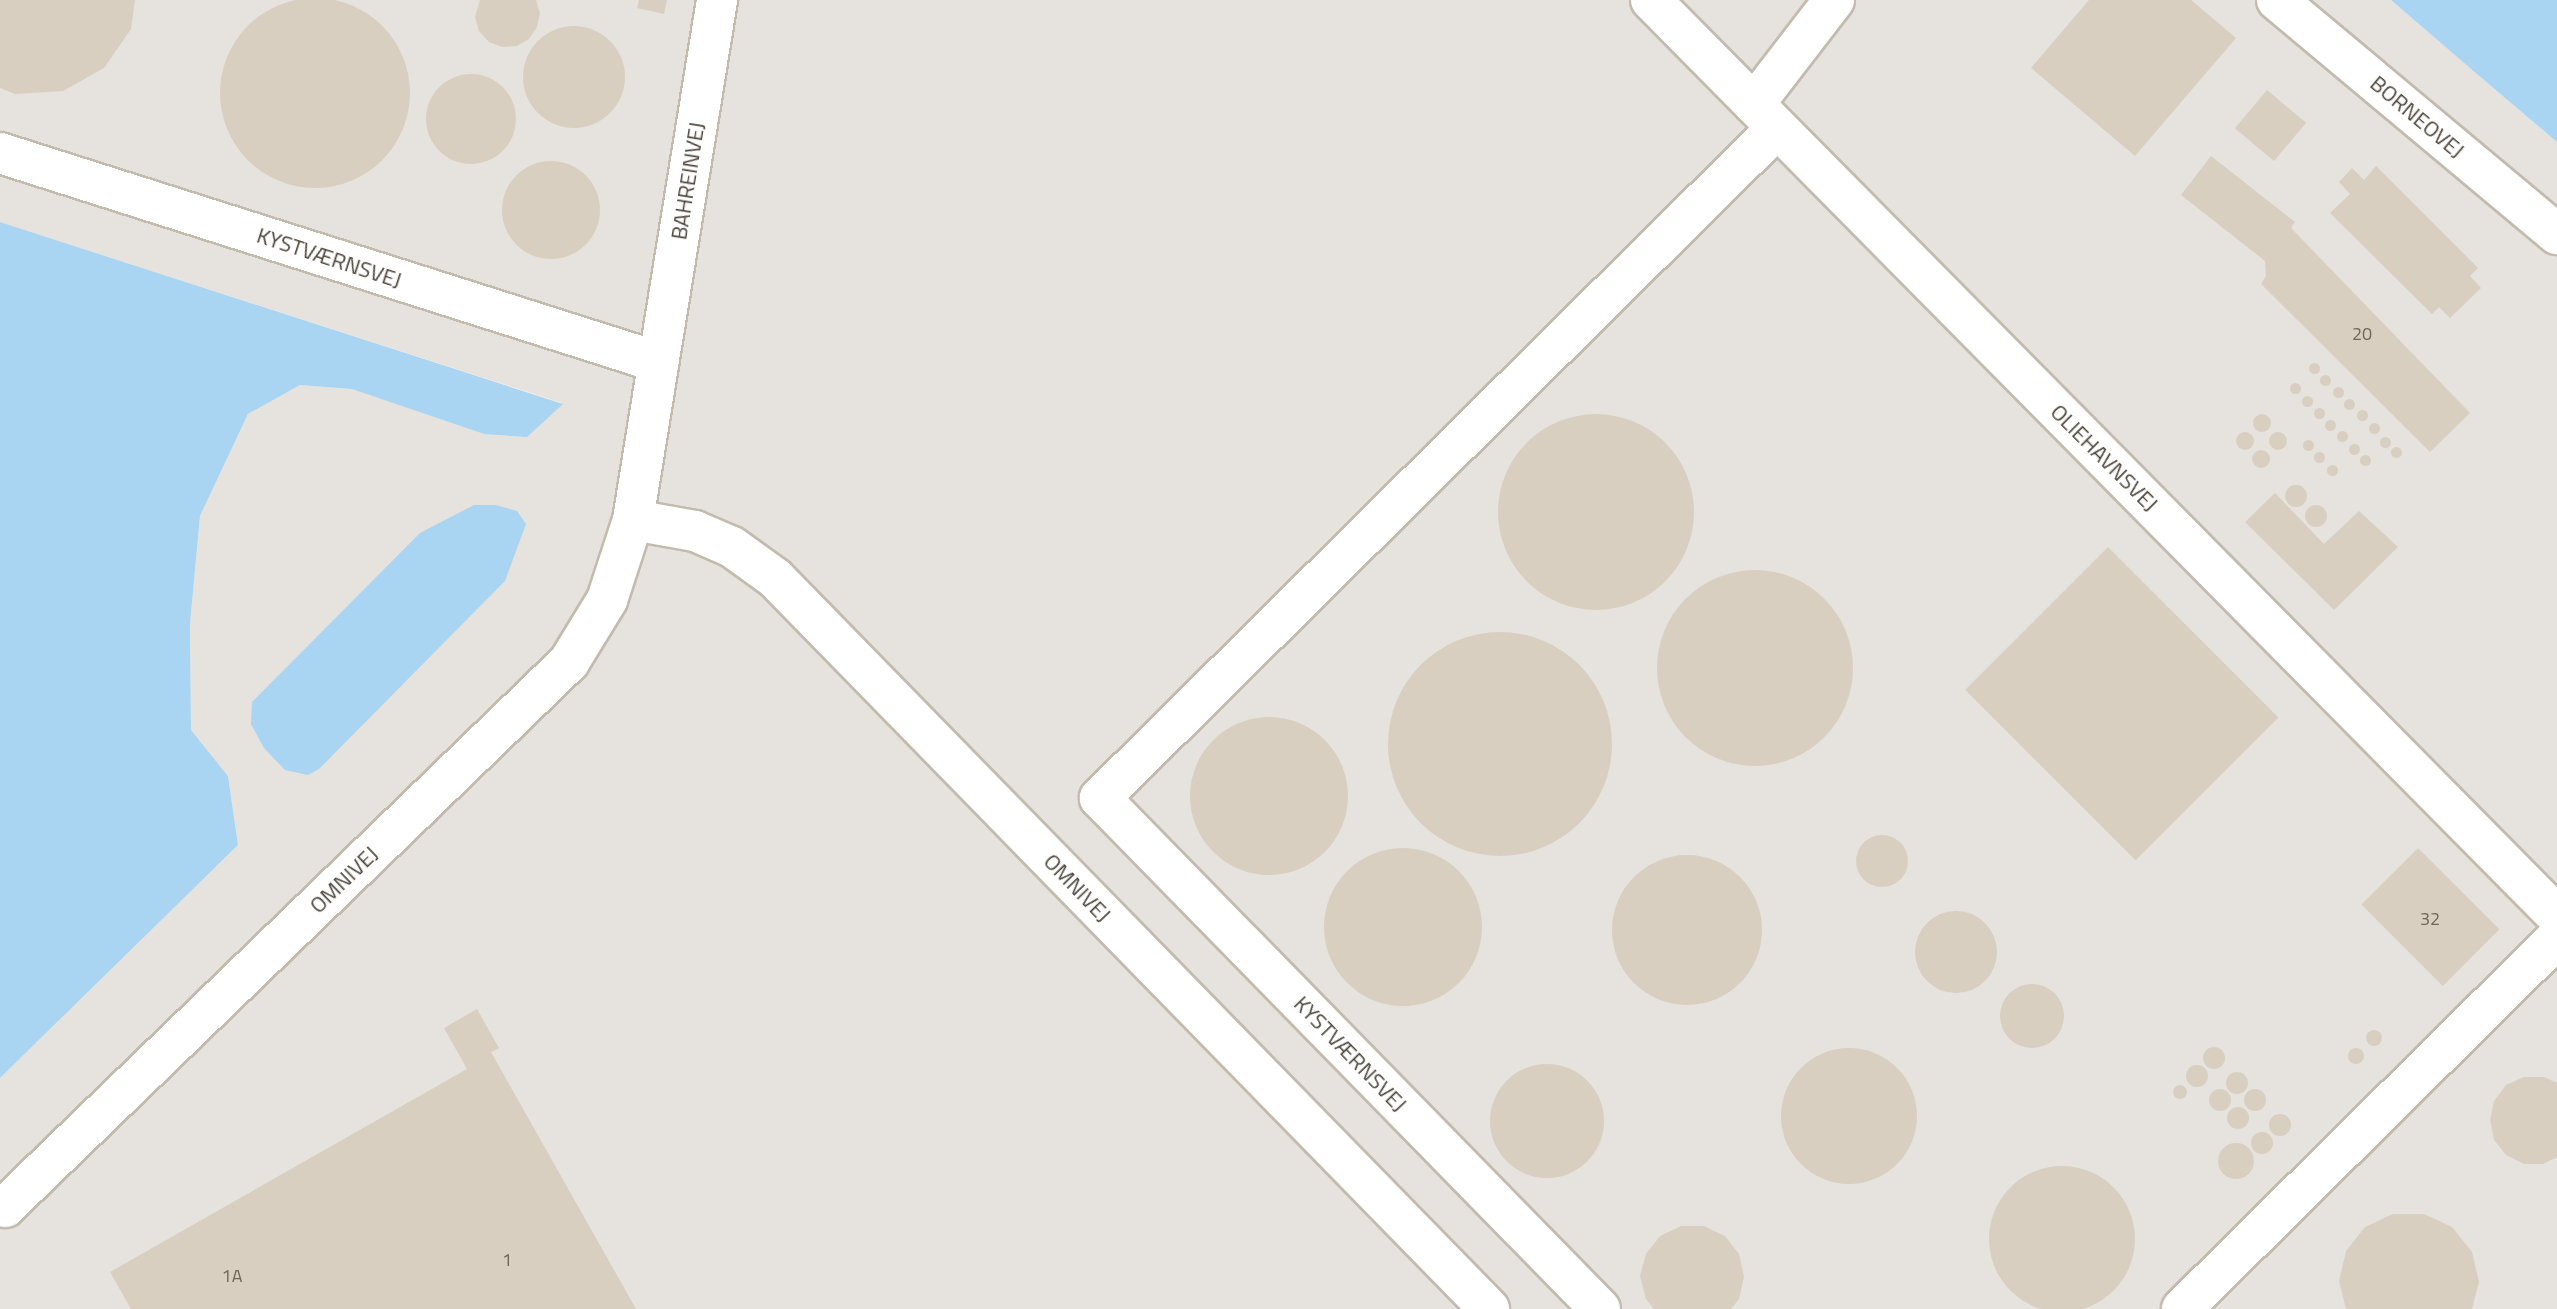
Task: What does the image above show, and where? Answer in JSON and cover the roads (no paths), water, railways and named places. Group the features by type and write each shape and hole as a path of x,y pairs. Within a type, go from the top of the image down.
{"street":[{"name":"BAHREINVEJ","path":"658,362 717,0"},
{"name":"OLIEHAVNSVEJ","path":"1651,0 2557,916"},
{"path":"1766,116 1834,0"},
{"name":"BORNEOVEJ","path":"2277,0 2557,234"},
{"name":"KYSTVÆRNSVEJ","path":"1600,1309 1100,798 1766,116"},
{"name":"KYSTVÆRNSVEJ","path":"0,153 658,362"},
{"name":"OMNIVEJ","path":"5,1207 569,662 607,600 633,520 658,362"},
{"name":"OMNIVEJ","path":"633,520 695,531 732,547 775,578 1489,1309"},
{"path":"2182,1309 2557,938"}],"water":[{"path":"2391,0 2557,0 2557,142 2470,68"},
{"path":"0,222 563,404 527,437 484,434 352,389 300,385 248,414 200,516 190,624 191,730 228,776 238,845 0,1078"},
{"path":"474,505 495,505 517,511 526,524 505,581 319,769 308,775 285,770 264,748 251,724 252,702 420,533"}]}
